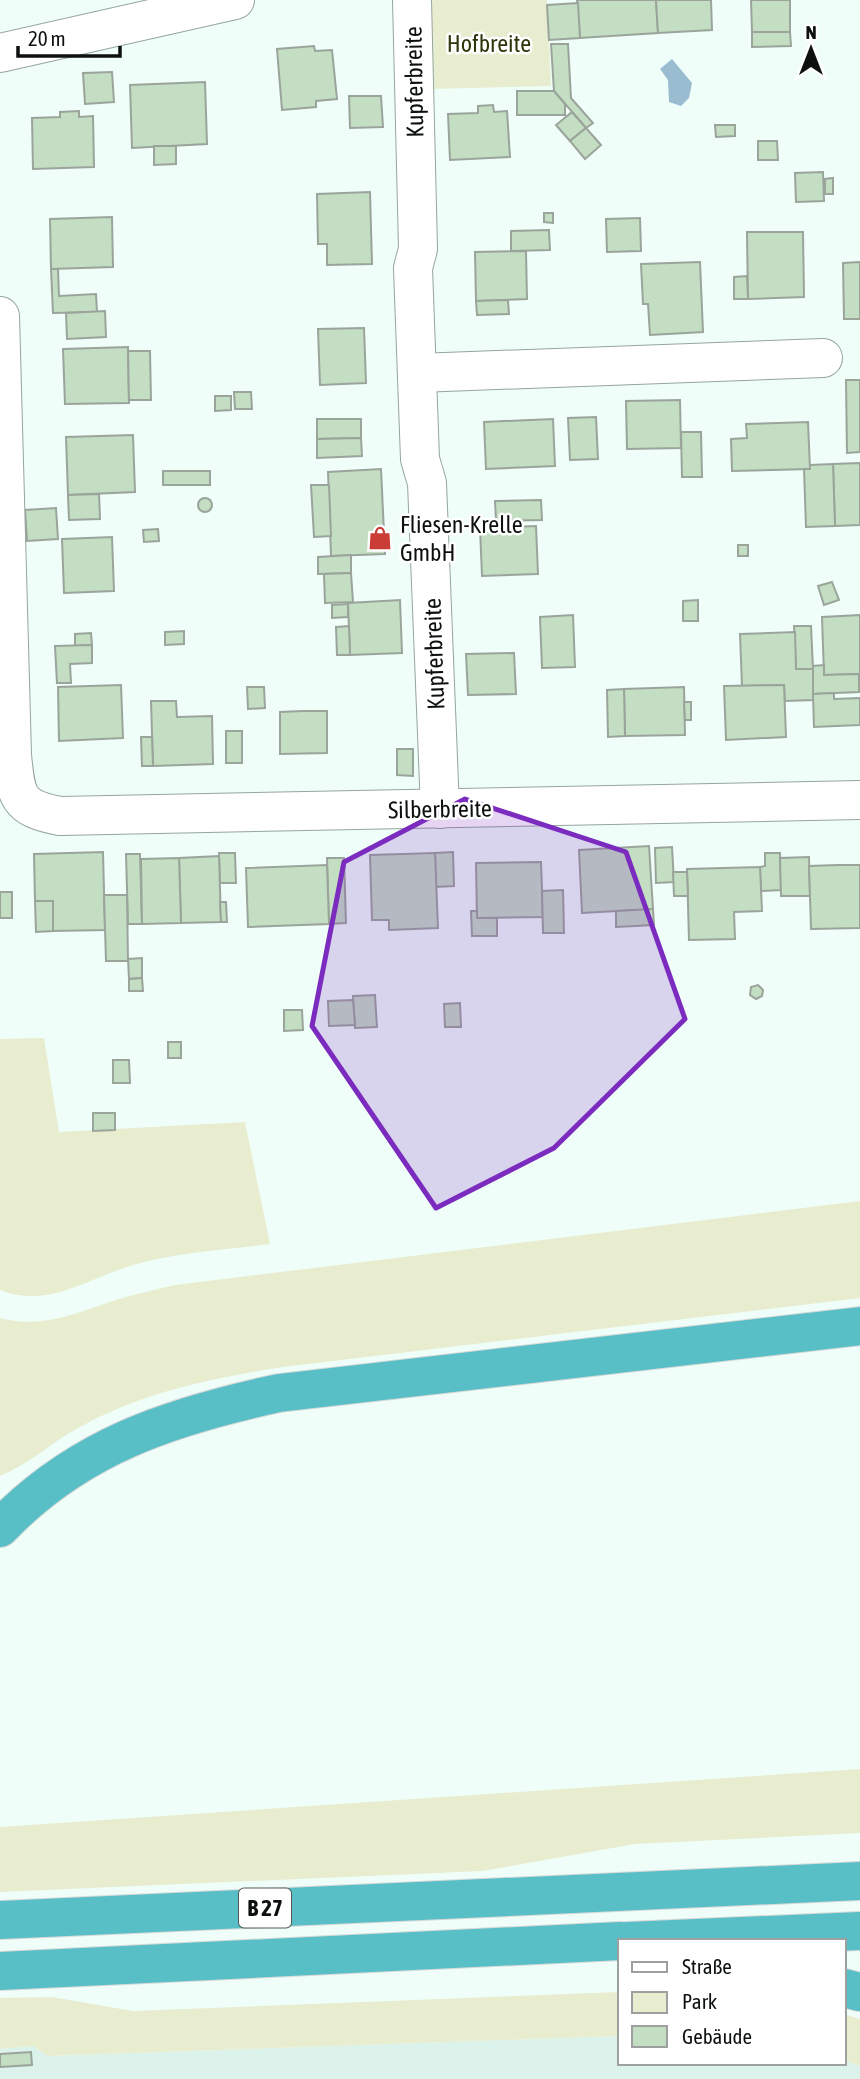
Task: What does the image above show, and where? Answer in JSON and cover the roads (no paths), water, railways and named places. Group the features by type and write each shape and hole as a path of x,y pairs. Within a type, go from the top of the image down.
{"highway":[{"path":"0,1528 58,1477 97,1452 144,1429 204,1409 293,1392 860,1326"},
{"name":"B 27","path":"1,1920 860,1881"},
{"path":"676,1939 860,1931"},
{"name":"B 27","path":"4,1971 618,1941"}],"street":[{"path":"0,53 235,0"},
{"name":"Kupferbreite","path":"412,0 418,249 413,268 420,459 427,483 440,809"},
{"name":"Silberbreite","path":"0,316 12,755 16,789 24,804 34,811 60,816 860,800"},
{"path":"418,373 823,358"}],"water":[{"path":"672,59 692,83 689,98 681,106 669,102 668,80 660,69"}],"place":[{"name":"Fliesen-Krelle GmbH","path":"380,538"}],"park label":[{"name":"Hofbreite","path":"489,43"}]}
